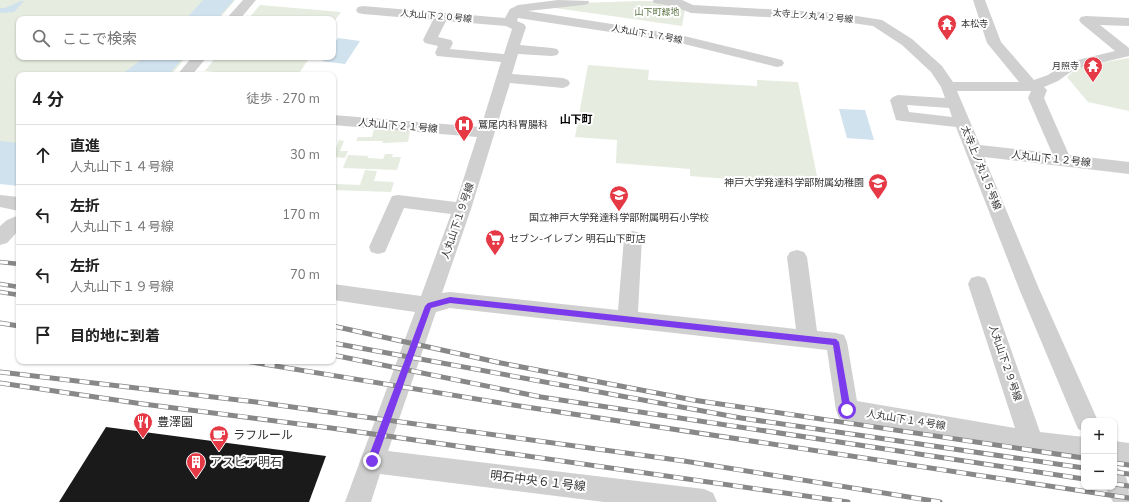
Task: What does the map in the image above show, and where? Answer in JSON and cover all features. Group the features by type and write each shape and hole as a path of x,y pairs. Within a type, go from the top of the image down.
{"street":[{"path":"236,16 250,0"},
{"path":"512,17 523,8 586,0"},
{"name":"太寺上ノ丸４２号線","path":"659,0 676,1 691,9 836,11 877,23 894,32 937,69 948,88"},
{"path":"979,0 994,43 1035,88 1036,98 1063,160"},
{"name":"人丸山下２０号線","path":"363,10 442,16 512,17"},
{"name":"人丸山下１７号線","path":"512,17 522,14 676,38 778,63"},
{"path":"442,16 430,40 446,43 442,53 511,54 552,52"},
{"name":"人丸山下１９号線","path":"358,502 462,209 487,133 519,27 512,17"},
{"path":"1128,52 1086,20 1129,22"},
{"path":"948,88 1035,88 1070,66 1128,52"},
{"path":"187,72 197,60"},
{"path":"504,78 563,83"},
{"name":"太寺上ノ丸１５号線","path":"948,88 1030,291 1085,418"},
{"path":"955,104 898,100 902,116 962,123"},
{"name":"人丸山下２１号線","path":"336,120 487,133"},
{"name":"人丸山下１２号線","path":"974,150 1129,168"},
{"path":"378,246 398,201 462,209"},
{"path":"0,202 16,204"},
{"path":"0,238 16,224"},
{"path":"627,320 633,238"},
{"path":"797,257 808,339"},
{"name":"人丸山下２９号線","path":"978,284 1032,442"},
{"name":"人丸山下１４号線","path":"336,292 428,306 450,300 836,342 847,410 1032,442 1081,449"},
{"path":"1117,453 1129,455"},
{"name":"明石中央６１号線","path":"372,461 704,502"},
{"path":"1117,484 1127,502"}],"green space":[{"path":"0,0 235,0 222,16 16,16 16,60 184,60 174,72 16,72 16,183 0,181"},
{"name":"山下町緑地","path":"658,1 685,9 682,26 548,7 576,3"},
{"path":"260,5 341,12 336,19 336,16 251,16"},
{"name":"月照寺","path":"1129,58 1129,111 1088,102 1067,77 1077,67"},
{"path":"214,60 308,60 300,72 205,71"},
{"path":"588,65 649,70 648,80 757,86 757,80 798,82 819,186 690,176 690,169 616,163 617,140 575,137"},
{"path":"374,129 410,131 408,142 382,143 383,141 356,141 358,137 372,137"},
{"path":"339,140 344,141 340,151 348,151 345,158 336,157 336,148"},
{"path":"385,154 393,154 392,157 401,157 397,170 343,168 348,155 368,156 368,158 383,159"},
{"path":"365,170 377,171 374,181 394,182 391,192 336,190 336,184 360,185"}],"water":[{"path":"203,0 234,0 220,16 189,16"},
{"path":"24,1 14,12 0,13 0,8 5,8"},
{"path":"338,38 360,41 345,64 322,61 336,60 336,41"},
{"path":"141,60 181,60 171,72 125,72"},
{"path":"839,109 865,110 874,140 847,138"},
{"path":"0,141 16,143 16,186 0,184"}],"building":[{"name":"アスピア明石","path":"106,427 326,456 309,502 59,502"}],"railway":[{"path":"0,262 16,264"},
{"path":"0,284 16,287"},
{"path":"0,292 16,295"},
{"path":"0,323 16,326"},
{"path":"336,327 501,363 693,400 1081,458"},
{"path":"336,344 741,418 1081,468"},
{"path":"336,356 541,397 1081,479"},
{"path":"263,364 513,405 1129,498"},
{"path":"0,372 256,402 684,461 940,502"},
{"path":"0,383 143,404 331,428 848,502"},
{"path":"1117,463 1129,465"},
{"path":"1117,472 1129,474"},
{"path":"1117,484 1129,486"}],"place":[{"name":"本松寺","path":"947,41"},
{"name":"月照寺","path":"1093,83"},
{"name":"鷲尾内科胃腸科","path":"464,142"},
{"name":"神戸大学発達科学部附属幼稚園","path":"878,200"},
{"name":"国立神戸大学発達科学部附属明石小学校","path":"619,212"},
{"name":"セブン-イレブン 明石山下町店","path":"495,256"},
{"name":"豊澤園","path":"143,439"},
{"name":"ラフルール","path":"219,452"},
{"name":"アスピア明石","path":"196,479"}],"district":[{"name":"山下町","path":"576,119"}],"route":[{"path":"372,461 428,306 450,300 562,314 836,342 847,410"}]}
